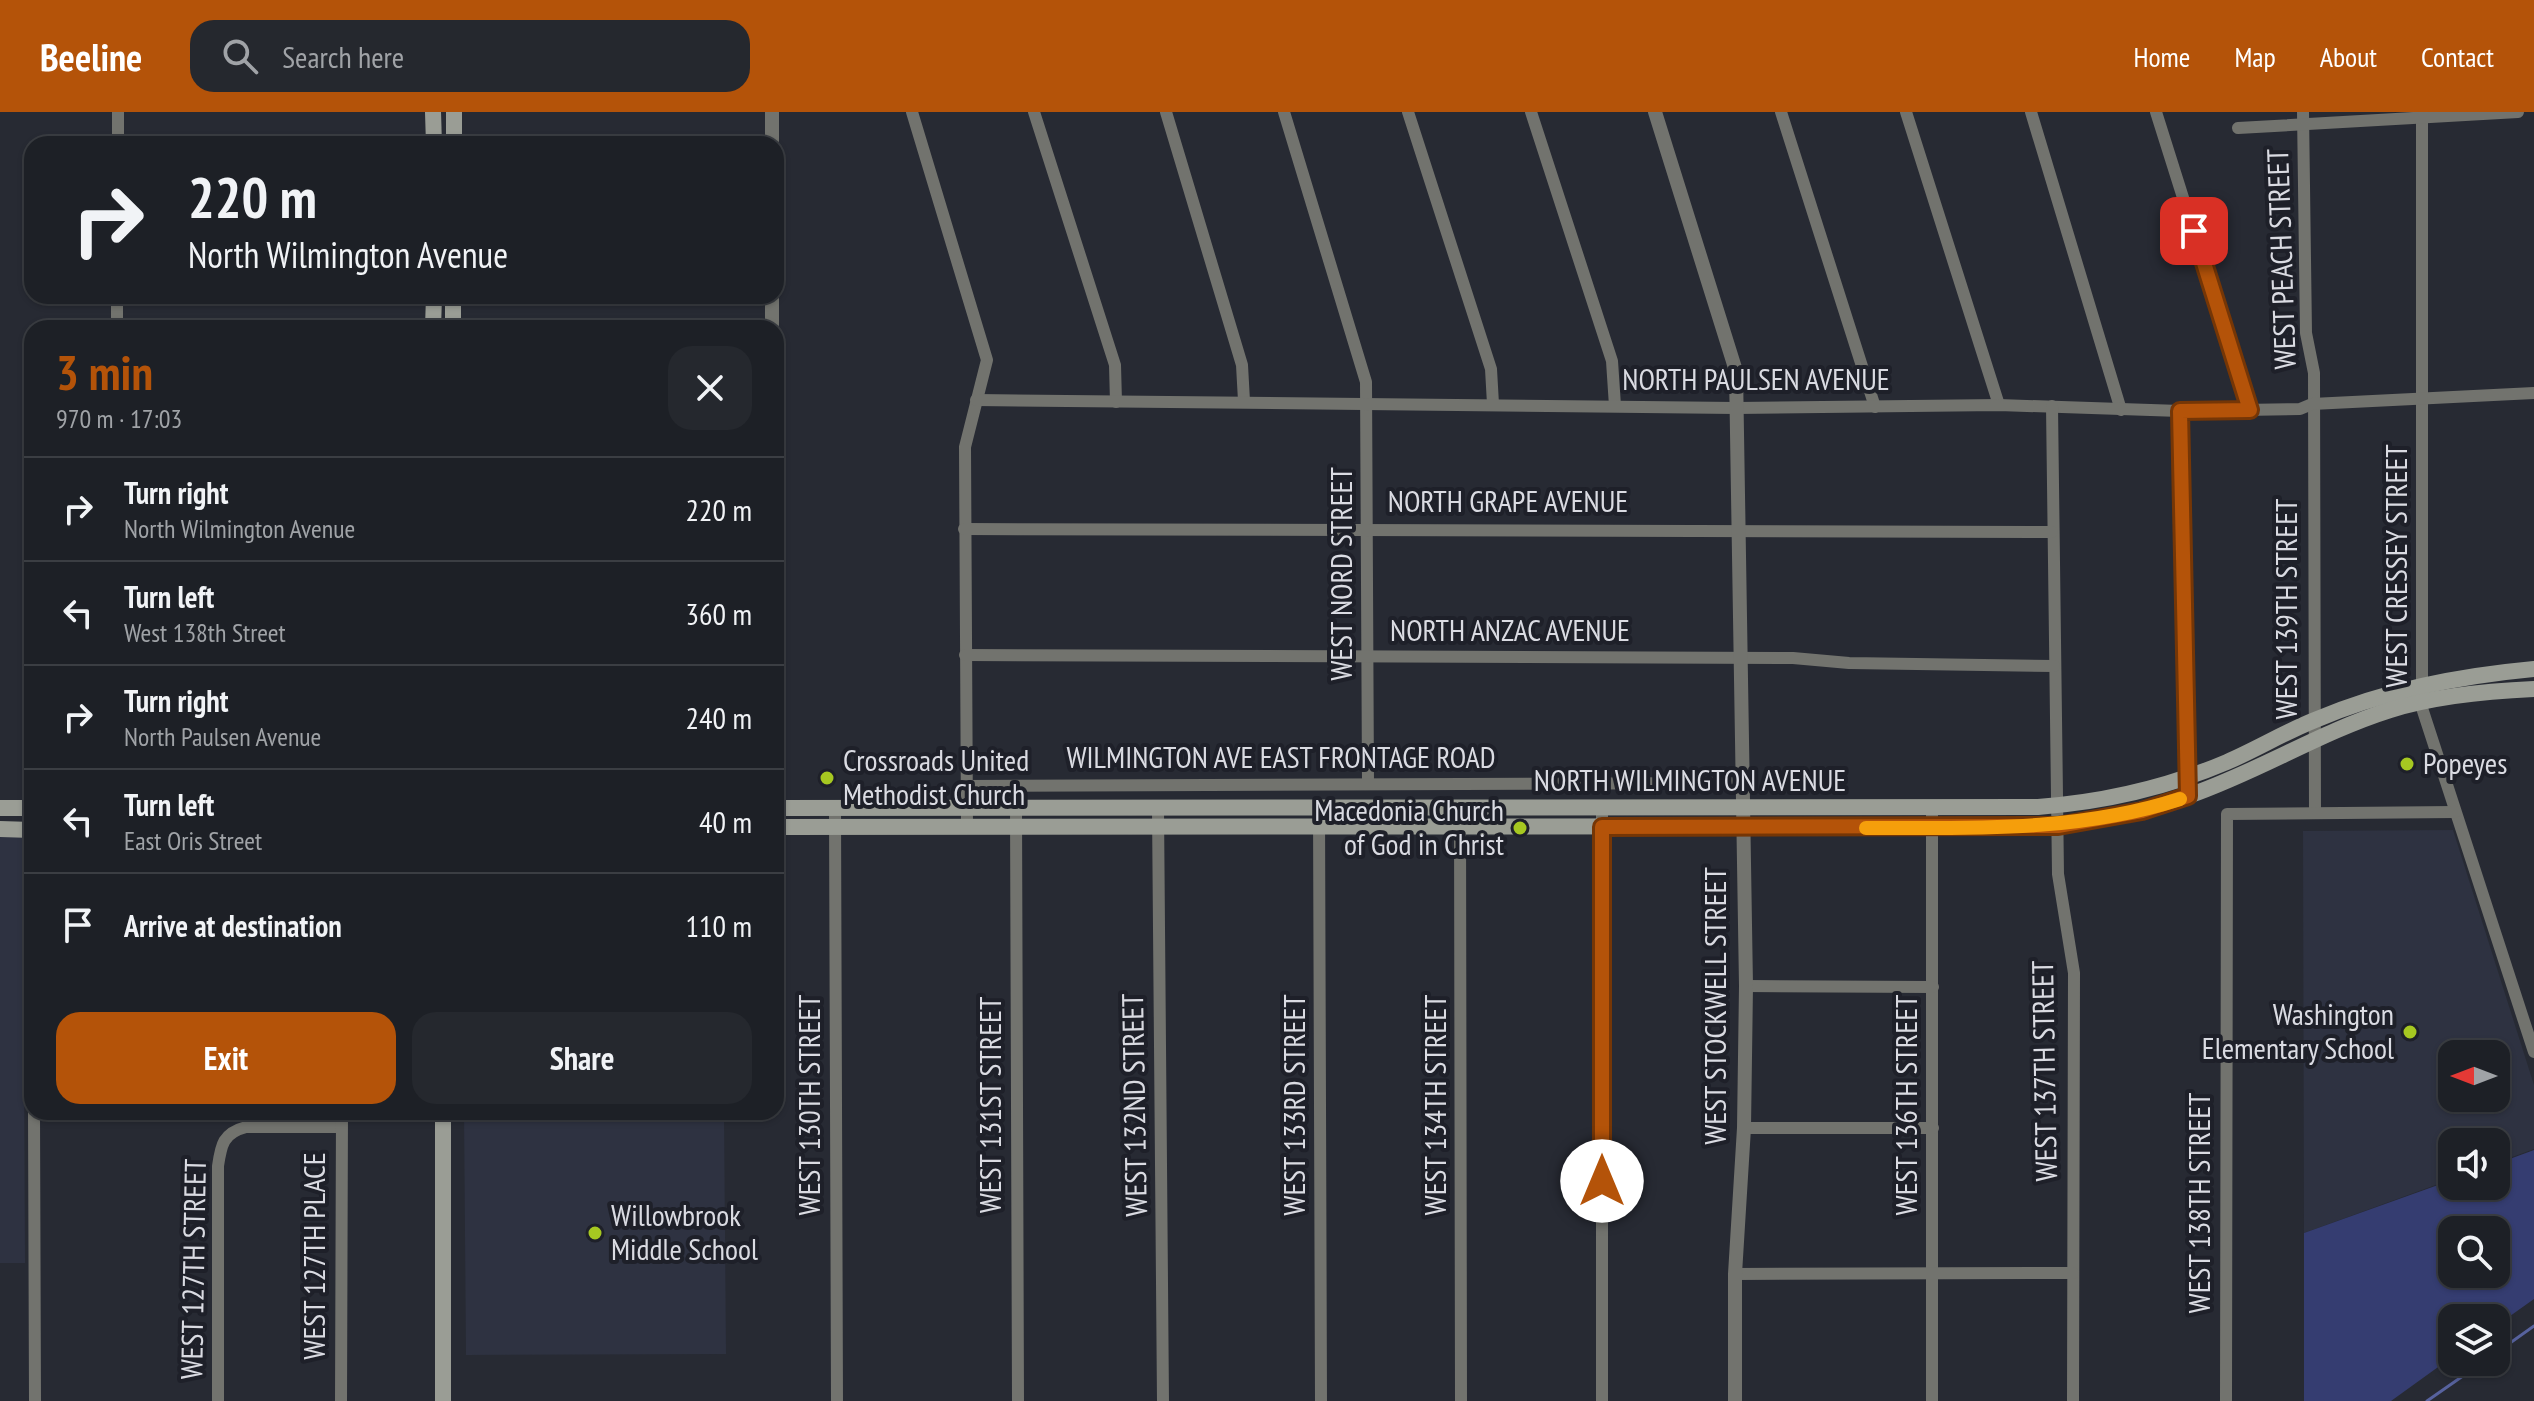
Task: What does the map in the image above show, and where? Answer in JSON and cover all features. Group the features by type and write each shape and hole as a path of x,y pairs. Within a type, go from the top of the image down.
{"main road":[{"path":"433,112 434,136"},
{"path":"454,112 454,136"},
{"name":"NORTH WILMINGTON AVENUE","path":"784,808 1932,809 2057,806 2111,798 2186,778 2228,762 2314,720 2421,684 2534,669"},
{"name":"NORTH WILMINGTON AVENUE","path":"784,827 2058,826 2142,811 2188,796 2260,769 2312,741 2390,710 2422,702 2534,689"},
{"path":"0,808 24,808"},
{"path":"0,829 24,830"},
{"path":"443,1120 443,1401"}],"street":[{"path":"118,112 118,136"},
{"path":"772,112 772,136"},
{"path":"912,112 987,360 965,447 967,827"},
{"path":"1034,112 1115,365 1116,402"},
{"path":"1166,112 1242,365 1244,401"},
{"name":"WEST NORD STREET","path":"1284,112 1362,365 1367,403 1368,783"},
{"path":"1408,112 1491,369 1493,404"},
{"path":"1531,112 1612,361 1615,406"},
{"name":"WEST STOCKWELL STREET","path":"1655,112 1736,371 1740,783 1746,986 1744,1128 1735,1274 1735,1401"},
{"path":"1781,112 1875,407"},
{"path":"1906,112 1999,405"},
{"path":"2031,112 2110,365 2121,410"},
{"path":"2156,112 2250,410"},
{"path":"2238,128 2303,118 2518,112"},
{"name":"WEST CRESSEY STREET","path":"2422,115 2422,702 2534,1052"},
{"name":"WEST PEACH STREET","path":"2303,118 2306,333 2314,373 2312,404"},
{"name":"NORTH PAULSEN AVENUE","path":"976,400 1736,408 1999,405 2180,411 2300,409 2312,404 2534,393"},
{"name":"WEST 139TH STREET","path":"2312,404 2312,741 2315,813"},
{"name":"WEST 137TH STREET","path":"2052,406 2058,874 2074,973 2073,1401"},
{"path":"2180,411 2188,796"},
{"name":"NORTH GRAPE AVENUE","path":"964,529 2052,532"},
{"name":"NORTH ANZAC AVENUE","path":"965,655 1740,658 2054,666"},
{"name":"WILMINGTON AVE EAST FRONTAGE ROAD","path":"966,786 1740,783"},
{"name":"WEST 131ST STREET","path":"1016,808 1018,1401"},
{"name":"WEST 130TH STREET","path":"835,809 837,1401"},
{"name":"WEST 132ND STREET","path":"1158,809 1163,1401"},
{"name":"WEST 133RD STREET","path":"1319,809 1321,1401"},
{"name":"WEST 134TH STREET","path":"1460,809 1461,1401"},
{"path":"1602,809 1602,1401"},
{"name":"WEST 136TH STREET","path":"1932,809 1932,1401"},
{"path":"2315,813 2455,812"},
{"name":"WEST 138TH STREET","path":"2226,1401 2227,814 2315,813"},
{"path":"1746,986 1933,987"},
{"path":"2520,1007 2534,1004"},
{"path":"34,1120 35,1401"},
{"name":"WEST 127TH PLACE","path":"341,1120 341,1401"},
{"name":"WEST 127TH STREET","path":"218,1401 218,1166 224,1138 233,1131 254,1126 341,1127"},
{"path":"1744,1128 1933,1128"},
{"path":"1735,1274 2073,1273"}],"shaded area":[{"name":"Washington Elementary School","path":"2453,830 2534,1085 2534,1149 2510,1158 2510,1128 2438,1128 2438,1184 2304,1233 2303,831"},
{"path":"0,836 23,836 25,1263 0,1263"},
{"name":"Willowbrook Middle School","path":"464,1120 724,1120 726,1354 466,1355"},
{"path":"2534,1150 2534,1299 2510,1316 2510,1304 2438,1304 2438,1367 2391,1401 2304,1401 2304,1233 2438,1185 2438,1200 2510,1200 2510,1159"}],"waterway":[{"path":"2510,1343 2534,1326"},
{"path":"2427,1401 2463,1376"}],"slow traffic":[{"path":"1866,828 2058,826 2142,811 2180,799"}],"place":[{"name":"Popeyes","path":"2407,764"},
{"name":"Crossroads United Methodist Church","path":"827,778"},
{"name":"Macedonia Church of God in Christ","path":"1520,828"},
{"name":"Washington Elementary School","path":"2410,1032"},
{"name":"Willowbrook Middle School","path":"595,1233"}],"route":[{"path":"1602,1181 1602,827 2058,826 2142,811 2188,796 2180,411 2250,410 2194,231"}]}
